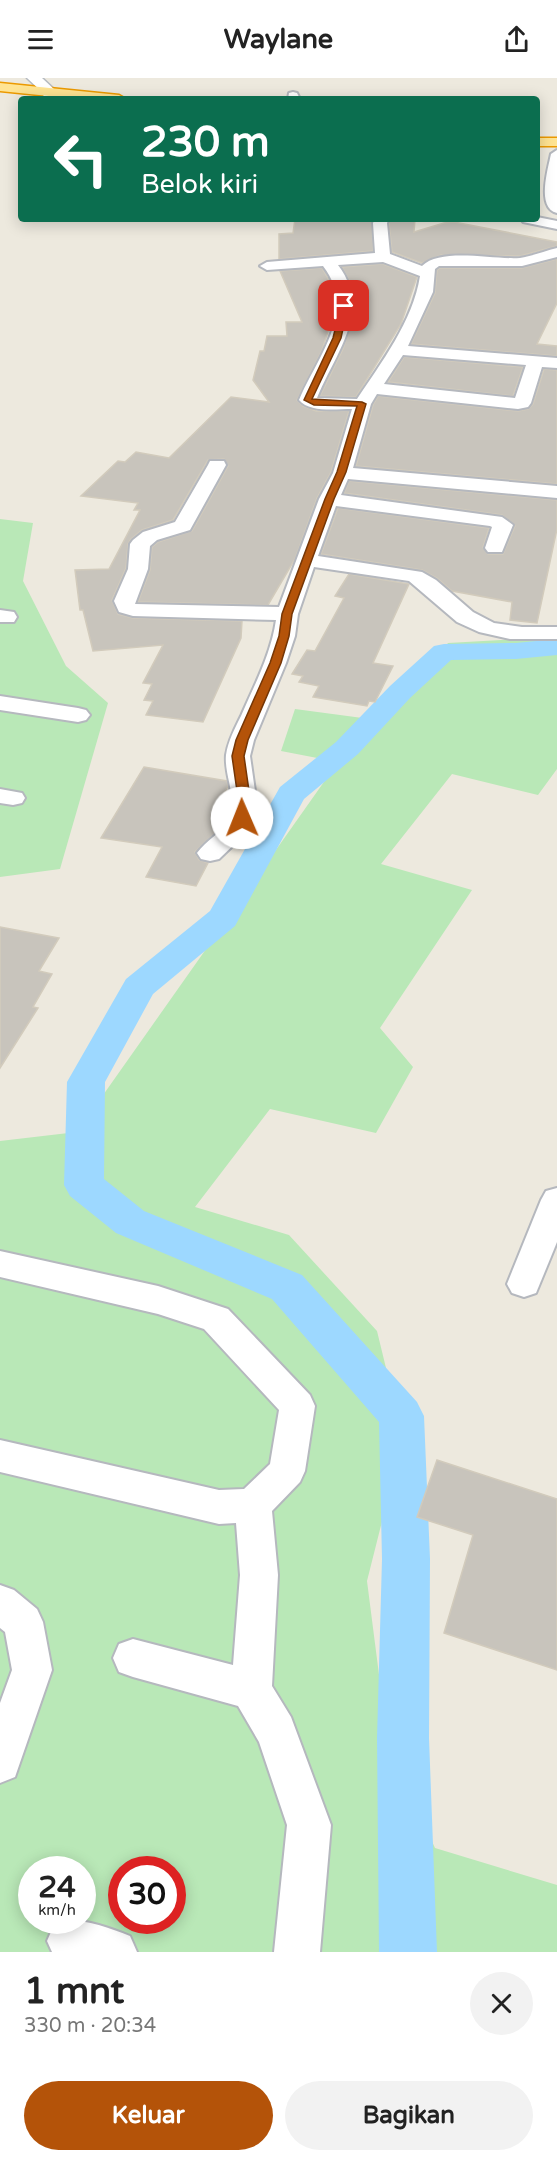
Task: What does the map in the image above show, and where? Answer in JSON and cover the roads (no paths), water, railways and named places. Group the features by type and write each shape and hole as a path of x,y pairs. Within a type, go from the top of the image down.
{"highway":[{"path":"0,89 50,96"},
{"path":"540,137 556,139"},
{"path":"540,142 556,139"}],"main road":[{"path":"34,78 50,96"}],"street":[{"path":"557,154 554,193 557,209"},
{"path":"540,221 557,225"},
{"path":"380,222 381,252 385,257"},
{"path":"210,853 235,830 242,818 245,805 238,756 242,740 275,663 284,636 287,614 329,499 342,472 367,396 398,350 425,292 426,273 434,263 443,261 522,262 557,252"},
{"path":"267,266 385,257 426,273"},
{"path":"327,261 344,287 343,318 337,338 308,400 314,403 367,396 518,404 522,403 534,362"},
{"path":"398,350 557,363"},
{"path":"217,465 183,526 150,536 140,544 138,568 124,601 126,608 287,614"},
{"path":"342,472 557,492"},
{"path":"329,499 495,520 503,525 495,548"},
{"path":"307,560 415,576 430,583 466,618 483,626 526,634 557,633"},
{"path":"0,703 78,715"},
{"path":"524,1284 550,1235 557,1200"},
{"path":"0,1264 159,1300 216,1319 297,1406 287,1471 253,1505 219,1507 0,1456"},
{"path":"253,1505 259,1575 251,1690 276,1732 309,1825 297,1952"},
{"path":"0,1603 23,1622 32,1670 0,1762"},
{"path":"133,1658 251,1690"},
{"path":"70,1941 114,1952"}],"waterway":[{"path":"408,1952 403,1738 406,1559 401,1416 287,1287 130,1222 84,1185 86,1082 139,987 223,918 291,794 347,748 400,692 444,652 516,651 557,647"}]}
